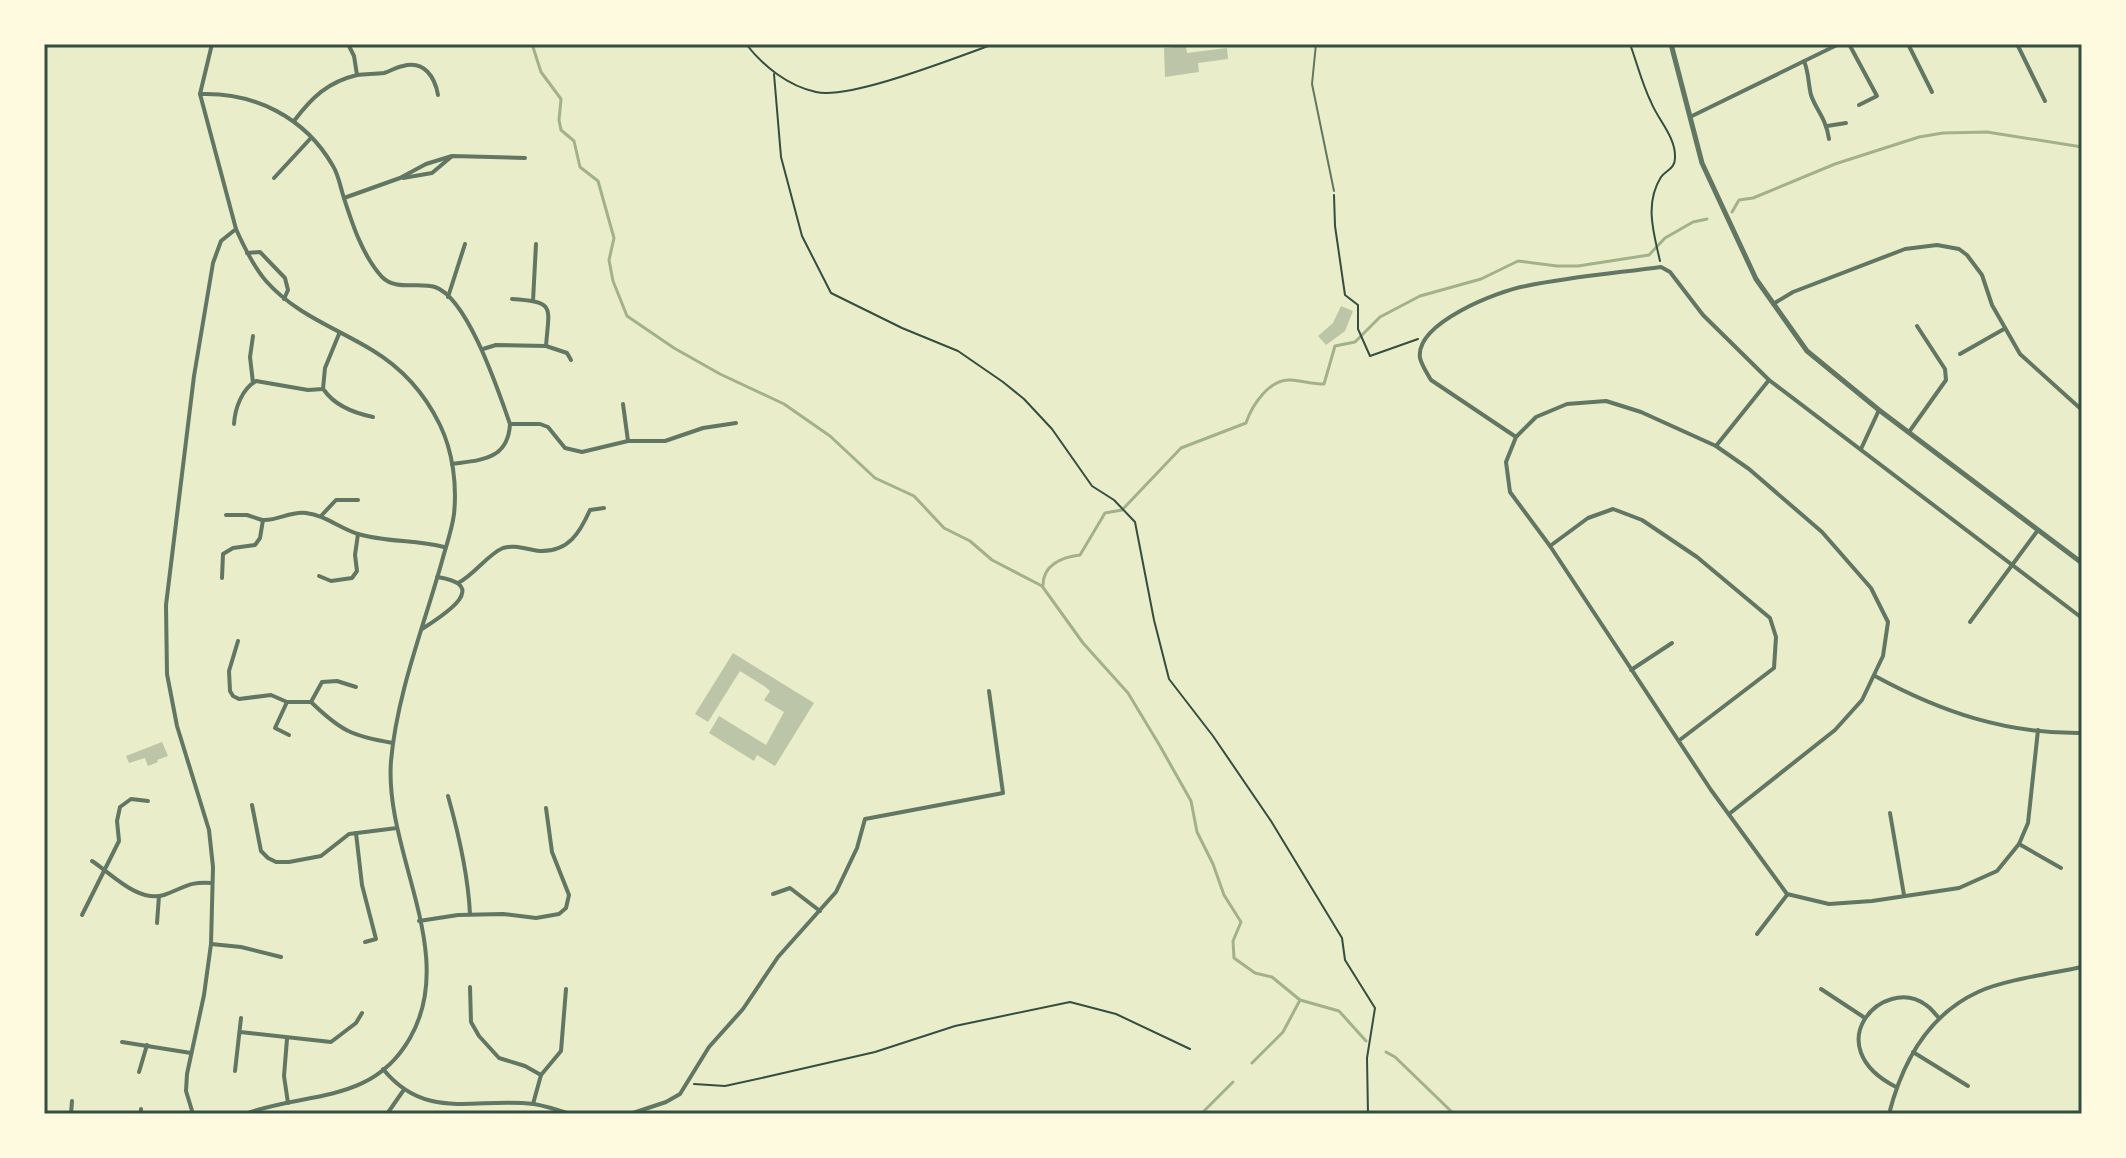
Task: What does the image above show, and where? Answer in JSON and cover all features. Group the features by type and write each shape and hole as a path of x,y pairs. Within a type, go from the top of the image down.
{"street":[{"path":"212,44 200,94 236,229 247,253 268,283 284,299 387,360 418,389 442,428 452,464 454,514 393,743 392,792 397,828 428,970 423,1009 409,1040 383,1069 364,1083 339,1094 245,1114"},
{"path":"348,44 354,56 357,75"},
{"path":"1671,44 1702,163 1740,249 1773,304 1807,351 1879,410 2082,563"},
{"path":"1689,117 1839,44"},
{"path":"1849,44 1877,96 1859,105"},
{"path":"1908,44 1932,92"},
{"path":"2017,44 2045,101"},
{"path":"1804,61 1809,72 1811,96 1827,126 1829,139"},
{"path":"294,121 314,95 336,82 357,75 384,73 405,65 427,70 438,95"},
{"path":"200,94 224,93 242,97 271,107 294,121 333,166 363,248 382,277 389,283 435,287 448,297 483,349 510,424 506,444 494,455 452,464"},
{"path":"1827,126 1846,123"},
{"path":"274,178 311,138"},
{"path":"344,198 452,156 525,158"},
{"path":"400,178 432,173 452,156"},
{"path":"193,1114 186,1091 211,944 213,883 209,830 177,726 167,674 166,605 194,376 213,263 221,241 236,229"},
{"path":"448,297 465,244"},
{"path":"533,301 536,244"},
{"path":"1773,304 1793,292 1905,249 1923,245 1949,246 1967,255 1976,264 2004,329 2020,354 2082,410"},
{"path":"247,253 260,252 285,278 288,290 284,299"},
{"path":"1516,437 1431,380 1420,355 1426,336 1443,321 1475,304 1523,286 1661,267 1670,272 1703,315 1769,380 2082,618"},
{"path":"512,299 533,301 545,306 548,312 546,346"},
{"path":"1909,432 1946,380 1945,369 1917,326"},
{"path":"1960,354 2004,329"},
{"path":"339,333 325,368 323,389 329,397 351,411 373,417"},
{"path":"253,336 250,357 253,383"},
{"path":"483,349 496,345 546,346 567,353 571,360"},
{"path":"1716,446 1769,380"},
{"path":"234,424 245,390 253,383 262,381 308,390 323,389"},
{"path":"1729,814 1835,730 1862,700 1883,656 1888,622 1871,588 1822,532 1749,469 1716,446 1641,412 1606,401 1567,404 1536,417 1516,437 1506,462 1510,492 1550,546 1729,814 1787,894 1829,904 1959,888 1997,871 2019,844 2028,823 2038,730"},
{"path":"623,404 628,441"},
{"path":"1861,449 1879,410"},
{"path":"510,424 548,427 559,444 574,452 582,452 628,441 657,442 703,428 736,423"},
{"path":"321,516 336,500 358,500"},
{"path":"458,583 501,549 517,546 542,551 564,545 580,534 590,510 604,508"},
{"path":"1550,546 1588,518 1613,509 1642,520 1697,557 1770,618 1776,637 1774,668 1680,740"},
{"path":"226,515 247,515 263,520 301,512 321,516 358,534 423,541 445,547"},
{"path":"222,578 223,554 233,548 255,545 260,538 263,520"},
{"path":"1970,622 2039,529"},
{"path":"319,576 331,581 352,578 357,571 355,555 358,534"},
{"path":"422,629 457,606 462,595 458,583 437,577"},
{"path":"238,641 229,671 233,696 239,699 271,695 287,702 311,702 337,726 359,737 393,743"},
{"path":"1631,670 1672,643"},
{"path":"1875,676 1924,702 1967,718 2038,730 2082,733"},
{"path":"311,702 322,682 337,681 356,687"},
{"path":"630,1114 680,1094 709,1047 743,1009 778,957 839,886 857,848 865,819 1003,793 989,691"},
{"path":"287,702 275,728 289,735"},
{"path":"448,796 463,852 470,914"},
{"path":"82,915 119,841 117,821 120,807 131,799 148,801"},
{"path":"252,805 261,851 276,862 321,856 341,838 397,828"},
{"path":"419,921 470,914 536,918 559,914 566,908 569,895 552,852 546,808"},
{"path":"1890,813 1904,895"},
{"path":"356,833 362,885 376,939 365,942"},
{"path":"2019,844 2061,868"},
{"path":"92,861 137,892 159,896 187,884 213,883"},
{"path":"773,894 790,888 820,911"},
{"path":"1757,934 1787,894"},
{"path":"157,923 159,896"},
{"path":"211,944 241,947 281,957"},
{"path":"1889,1114 1896,1087 1913,1052 1939,1018 1979,991 2082,967"},
{"path":"470,987 471,1022 479,1036 499,1058 541,1075"},
{"path":"533,1104 541,1075 561,1051 566,989"},
{"path":"1821,989 1865,1018"},
{"path":"1896,1087 1878,1078 1860,1054 1858,1039 1865,1018 1882,1003 1896,998 1911,998 1925,1004 1939,1018"},
{"path":"240,1032 331,1042 356,1023 362,1013"},
{"path":"235,1071 241,1018"},
{"path":"287,1039 284,1076 288,1103"},
{"path":"122,1042 192,1053"},
{"path":"139,1072 147,1045"},
{"path":"1913,1052 1968,1086"},
{"path":"383,1069 403,1091 421,1099 444,1104 533,1104 570,1114"},
{"path":"387,1114 403,1091"},
{"path":"71,1114 72,1101"}],"lane":[{"path":"1316,44 1312,84 1334,191"}],"path":[{"path":"746,44 774,74 814,92 828,93 887,81 994,44"},
{"path":"1630,44 1650,100 1671,140 1675,158 1673,168 1662,177 1654,199 1650,226 1658,253"},
{"path":"774,74 781,157 802,236 831,293 958,351 1003,382 1052,429 1092,486 1119,505 1135,522 1169,679 1213,736 1271,821 1342,938 1345,960 1375,1008 1367,1058 1368,1114"},
{"path":"1334,191 1335,226 1345,295 1358,305 1358,329 1370,356 1426,336"},
{"path":"685,1084 725,1086 875,1052 955,1026 1070,1002 1116,1014 1190,1049"}],"building":[{"path":"1186,46 1187,53 1227,48 1228,59 1198,63 1199,72 1165,77 1164,48"},
{"path":"1341,306 1353,311 1345,331 1326,345 1318,336 1333,323"},
{"path":"733,653 814,703 775,766 757,755 754,761 709,733 719,716 766,745 784,712 764,700 770,691 764,686 740,671 708,722 695,714"},
{"path":"162,742 168,756 148,766 145,758 129,763 126,756"}],"waterway":[{"path":"532,44 541,72 561,99 561,130 574,141 580,167 598,181 614,238 609,260 613,281 627,316 720,374 784,404 830,436 875,478 914,496 944,528 970,541 992,560 1042,586 1083,643 1128,693 1191,801 1197,832 1224,895 1241,922 1233,941 1234,958 1255,973 1272,977 1300,1000 1339,1011 1366,1041"},
{"path":"1732,212 1739,200 1753,198 1835,164 1919,137 1987,132 2082,147"},
{"path":"1043,585 1050,567 1060,560 1080,555 1105,513 1122,510 1181,448 1246,423 1257,401 1276,383 1291,380 1324,384 1335,346 1355,342 1380,317 1420,296 1481,279 1518,261 1578,266 1649,255 1665,238 1693,222 1707,219"},
{"path":"1252,1063 1283,1032 1300,1000"},
{"path":"1386,1052 1454,1114"},
{"path":"1201,1114 1233,1082"}]}
